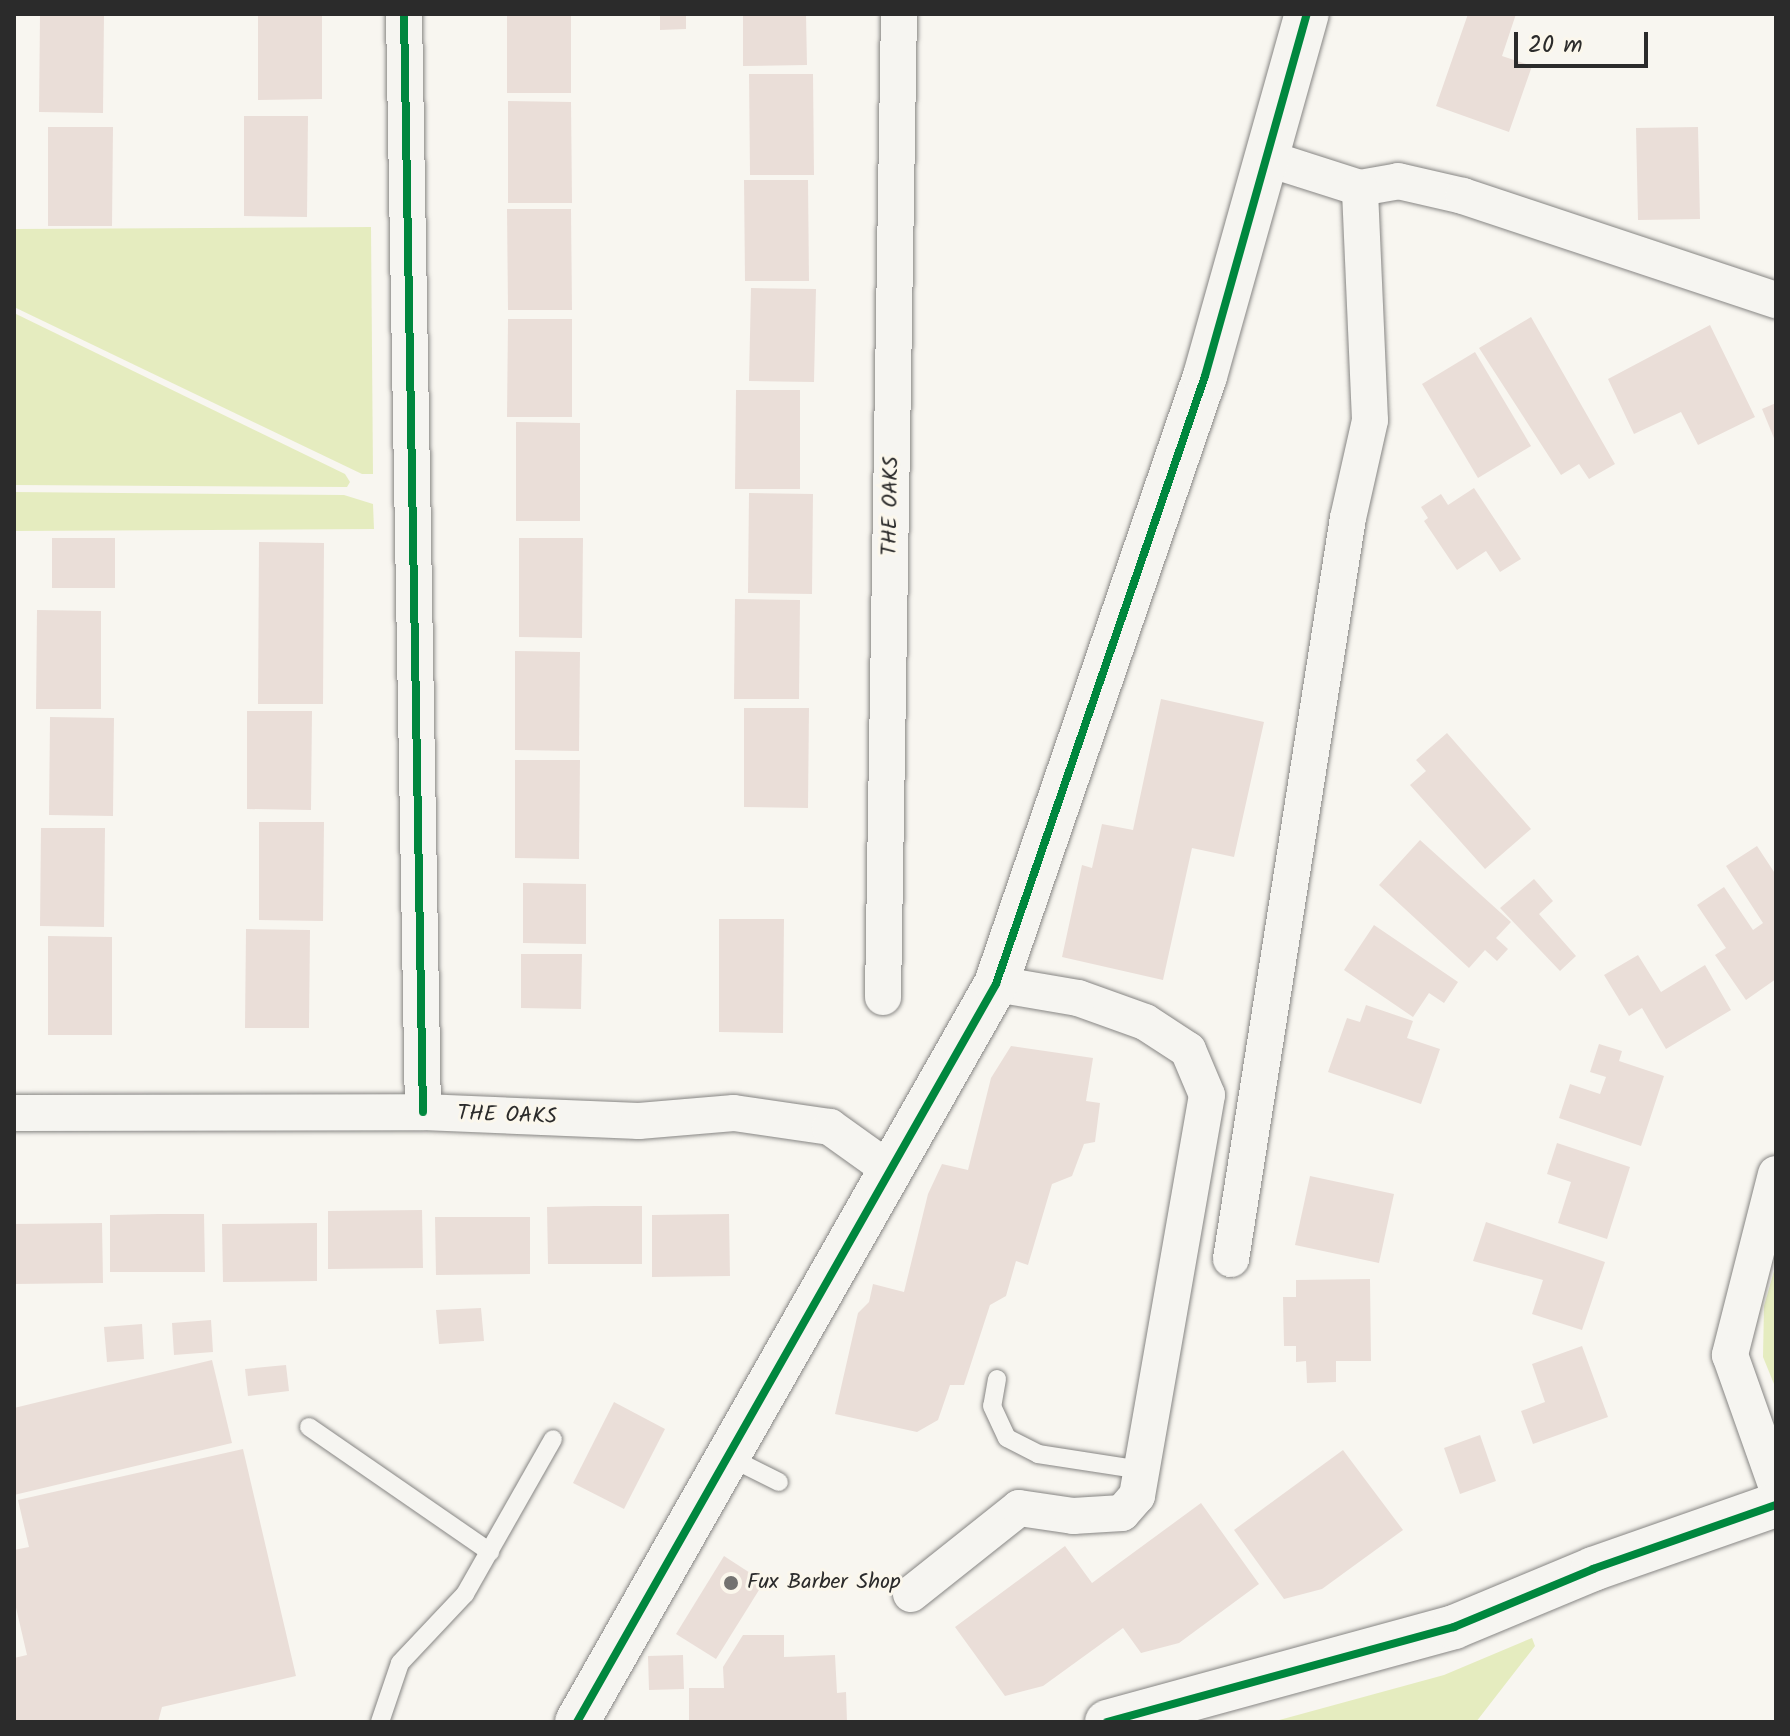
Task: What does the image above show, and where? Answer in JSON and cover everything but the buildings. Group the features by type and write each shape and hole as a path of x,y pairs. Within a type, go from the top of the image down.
{"street":[{"path":"404,14 423,1112"},
{"name":"THE OAKS","path":"883,997 899,14"},
{"path":"577,1722 996,984 1205,376 1307,14"},
{"path":"1266,158 1360,188 1398,181 1463,196 1776,300"},
{"path":"1231,1259 1345,533 1370,420 1360,188"},
{"path":"911,1594 1019,1508 1073,1516 1122,1513 1137,1496 1207,1095 1188,1050 1145,1022 1078,998 996,984"},
{"name":"THE OAKS","path":"14,1113 423,1112 639,1121 734,1113 830,1127 890,1170"},
{"path":"1776,1174 1730,1355 1776,1485"},
{"path":"1107,1722 1454,1627 1593,1569 1776,1505"}],"lane":[{"path":"997,1379 992,1406 1007,1438 1038,1454 1141,1470"},
{"path":"309,1427 490,1552"},
{"path":"380,1722 400,1663 465,1594 553,1439"},
{"path":"727,1456 779,1482"}],"green space":[{"path":"371,227 373,474 362,474 14,307 14,229"},
{"path":"14,313 345,474 350,482 347,487 14,485"},
{"path":"14,492 344,495 373,504 374,529 14,531"},
{"path":"1776,1264 1776,1389 1763,1357 1764,1306"},
{"path":"1532,1638 1535,1646 1476,1722 1272,1722 1444,1675"}],"cycle path":[{"path":"404,14 423,1112"},
{"path":"577,1722 996,984 1205,376 1307,14"},
{"path":"1107,1722 1454,1627 1593,1569 1776,1505"}],"place":[{"name":"Fux Barber Shop","path":"731,1583"}]}
